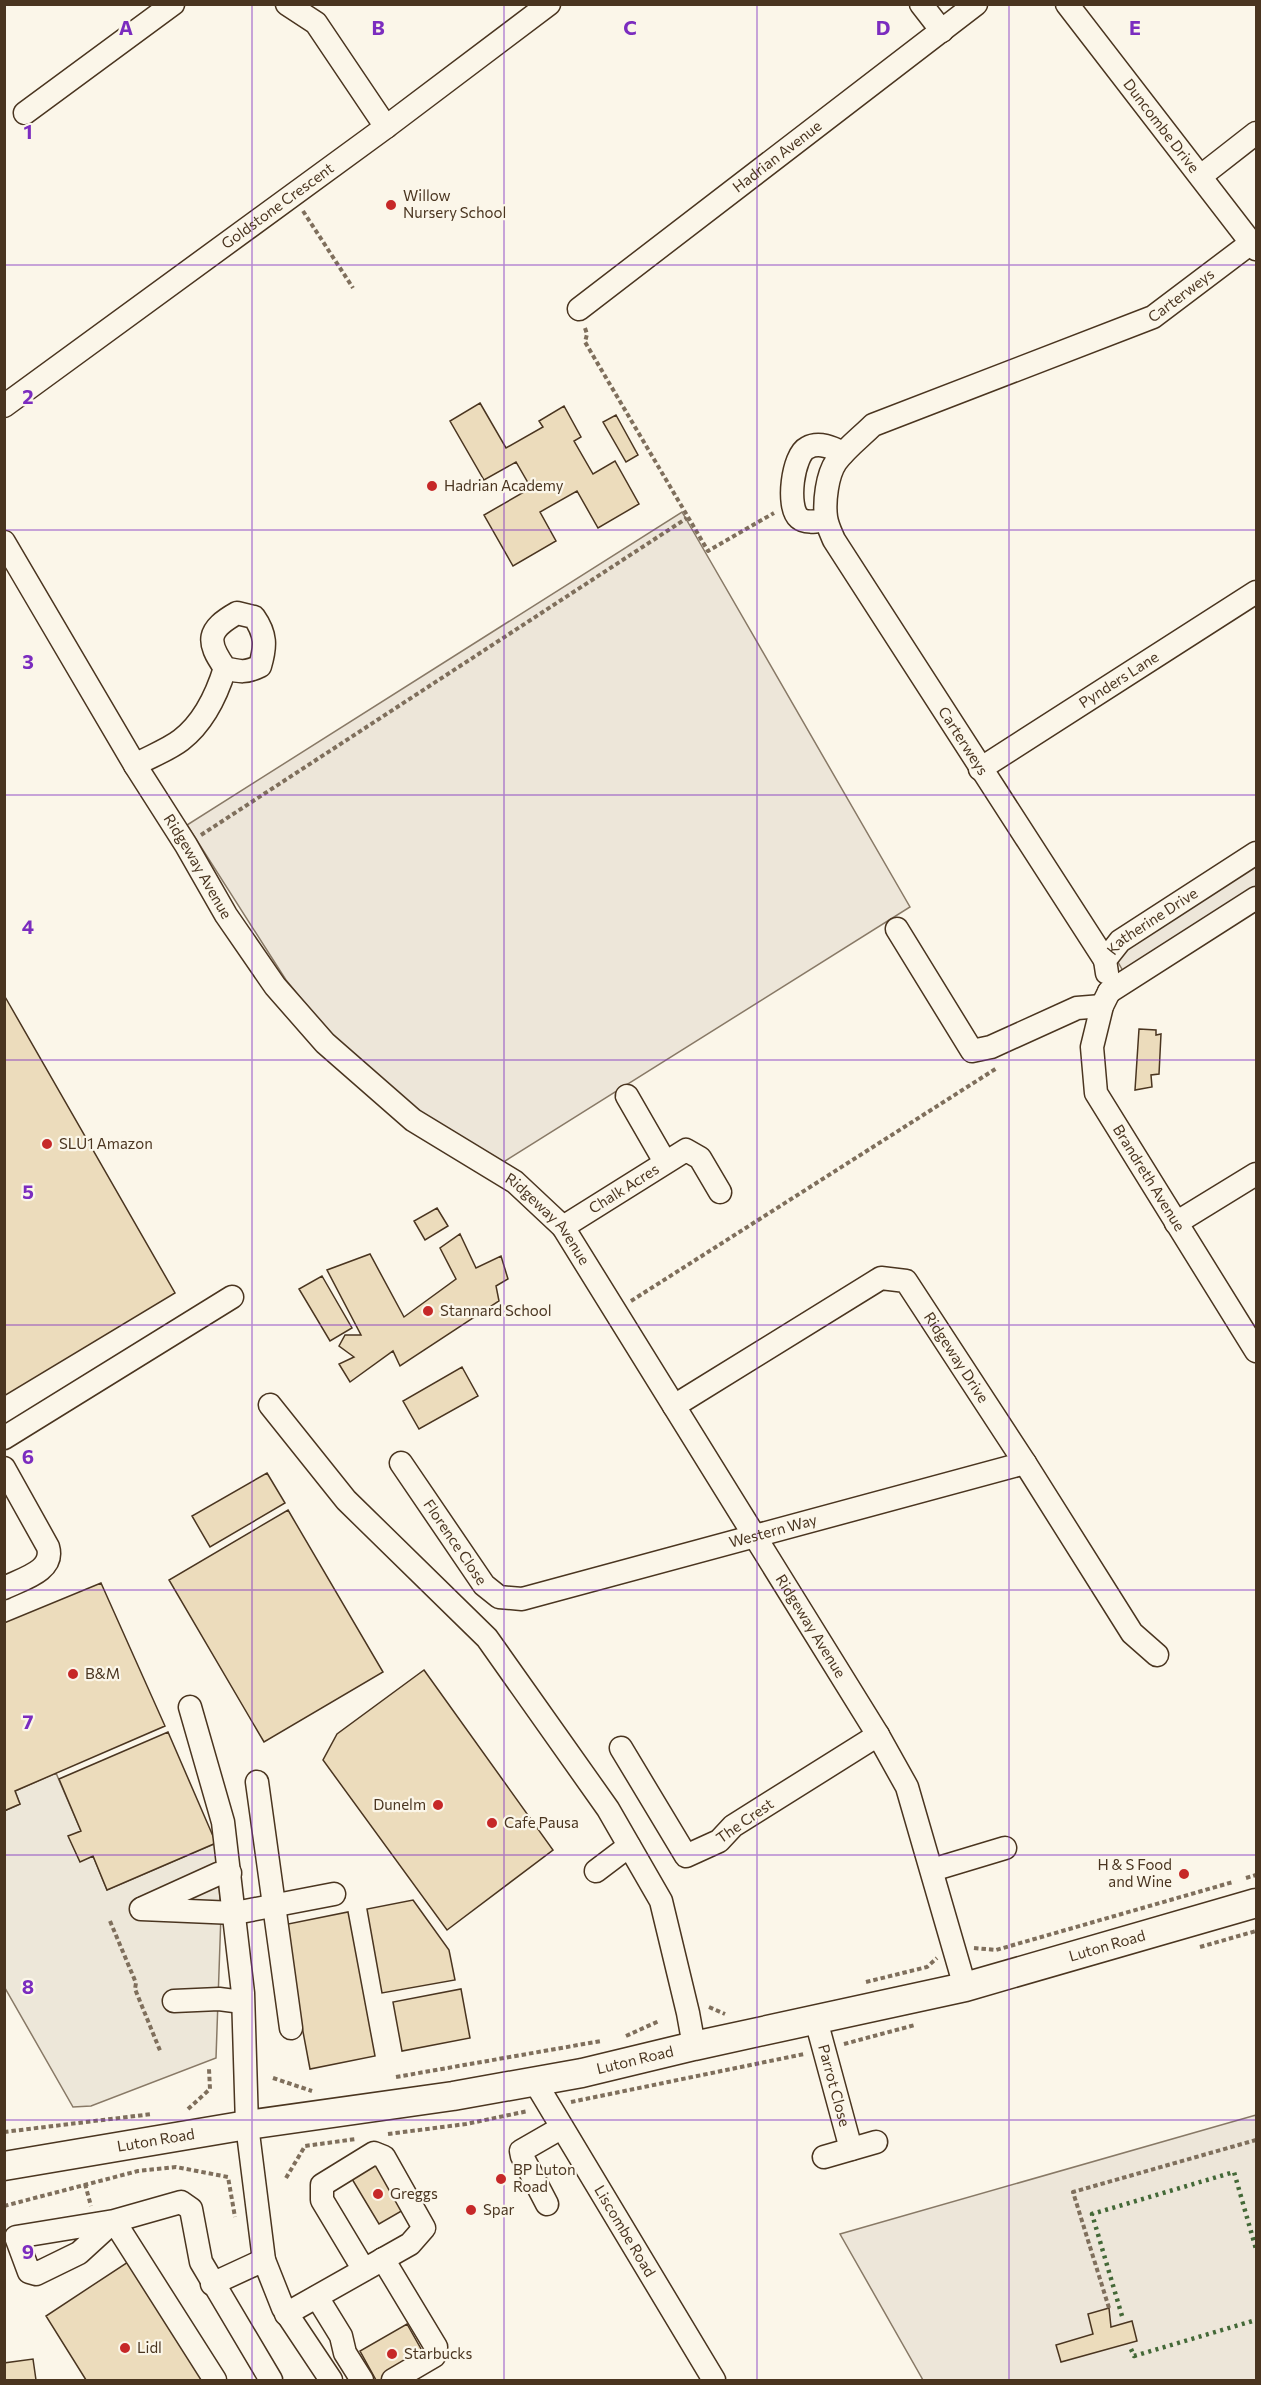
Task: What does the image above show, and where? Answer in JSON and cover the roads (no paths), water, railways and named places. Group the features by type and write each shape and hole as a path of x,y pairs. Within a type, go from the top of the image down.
{"main road":[{"name":"Luton Road","path":"4,2166 246,2125 367,2110 582,2073 694,2046 965,1987 1251,1891"}],"street":[{"path":"25,113 173,4"},
{"path":"286,4 316,23 386,127"},
{"name":"Goldstone Crescent","path":"4,406 386,127 549,4"},
{"path":"921,4 942,31"},
{"name":"Hadrian Avenue","path":"579,309 976,4"},
{"name":"Duncombe Drive","path":"1067,4 1254,246"},
{"path":"1201,176 1257,133"},
{"name":"Carterweys","path":"1105,960 834,540 826,520 826,502 834,465 843,453 873,425 1153,317 1254,246"},
{"path":"826,520 808,521 799,518 792,506 794,478 800,456 807,447 824,445 843,453"},
{"name":"Ridgeway Avenue","path":"4,542 226,915 269,977 325,1043 413,1120 515,1182 563,1227 878,1735 907,1787 965,1987"},
{"name":"Pynders Lane","path":"980,769 1257,592"},
{"path":"135,765 181,741 201,720 221,683 225,668"},
{"name":"Katherine Drive","path":"1105,999 1105,960 1120,941 1257,853"},
{"name":"Katherine Drive","path":"1105,999 1257,898"},
{"path":"897,929 972,1051 991,1047 1077,1008 1105,999"},
{"name":"Brandreth Avenue","path":"1105,999 1092,1047 1096,1093 1257,1351"},
{"path":"627,1096 665,1162"},
{"name":"Chalk Acres","path":"563,1227 686,1150 700,1158 720,1192"},
{"path":"1176,1223 1257,1174"},
{"name":"Ridgeway Drive","path":"674,1406 881,1278 906,1281 1025,1463 1132,1633 1157,1655"},
{"path":"4,1438 232,1297"},
{"path":"270,1405 346,1500 487,1638 608,1809 661,1900 694,2046"},
{"name":"Florence Close","path":"401,1463 484,1585 499,1597 522,1599"},
{"name":"Western Way","path":"522,1599 1025,1463"},
{"path":"4,1468 48,1547 50,1556 46,1565 40,1570 4,1588"},
{"path":"190,1707 224,1822 235,1913 242,2002 246,2125 264,2260 286,2314 331,2380"},
{"name":"The Crest","path":"621,1748 686,1856 719,1841 733,1826 878,1735"},
{"path":"257,1782 291,2028"},
{"path":"596,1871 629,1846"},
{"path":"932,1870 1005,1848"},
{"path":"230,1874 218,1874 141,1909 235,1913 334,1894"},
{"path":"174,2001 242,2002"},
{"name":"Parrot Close","path":"816,2020 851,2149"},
{"name":"Liscombe Road","path":"535,2082 714,2380"},
{"path":"547,2204 521,2151 561,2128"},
{"path":"824,2157 876,2142"},
{"path":"286,2314 317,2297 373,2265 410,2244 424,2228 384,2157 374,2153 327,2179 322,2185 322,2200 373,2265 436,2347 434,2356 393,2380"},
{"path":"215,2380 114,2221 181,2202 191,2209 201,2262 271,2380"},
{"path":"212,2284 264,2260"},
{"path":"317,2297 341,2336 345,2353 362,2380"}],"place":[{"name":"Willow Nursery School","path":"391,205"},
{"name":"Hadrian Academy","path":"432,486"},
{"name":"SLU1 Amazon","path":"47,1144"},
{"name":"Stannard School","path":"428,1311"},
{"name":"B&M","path":"73,1674"},
{"name":"Dunelm","path":"438,1805"},
{"name":"Cafe Pausa","path":"492,1823"},
{"name":"H & S Food and Wine","path":"1184,1874"},
{"name":"BP Luton Road","path":"501,2179"},
{"name":"Greggs","path":"378,2194"},
{"name":"Spar","path":"471,2210"},
{"name":"Lidl","path":"125,2348"},
{"name":"Starbucks","path":"392,2354"}]}
